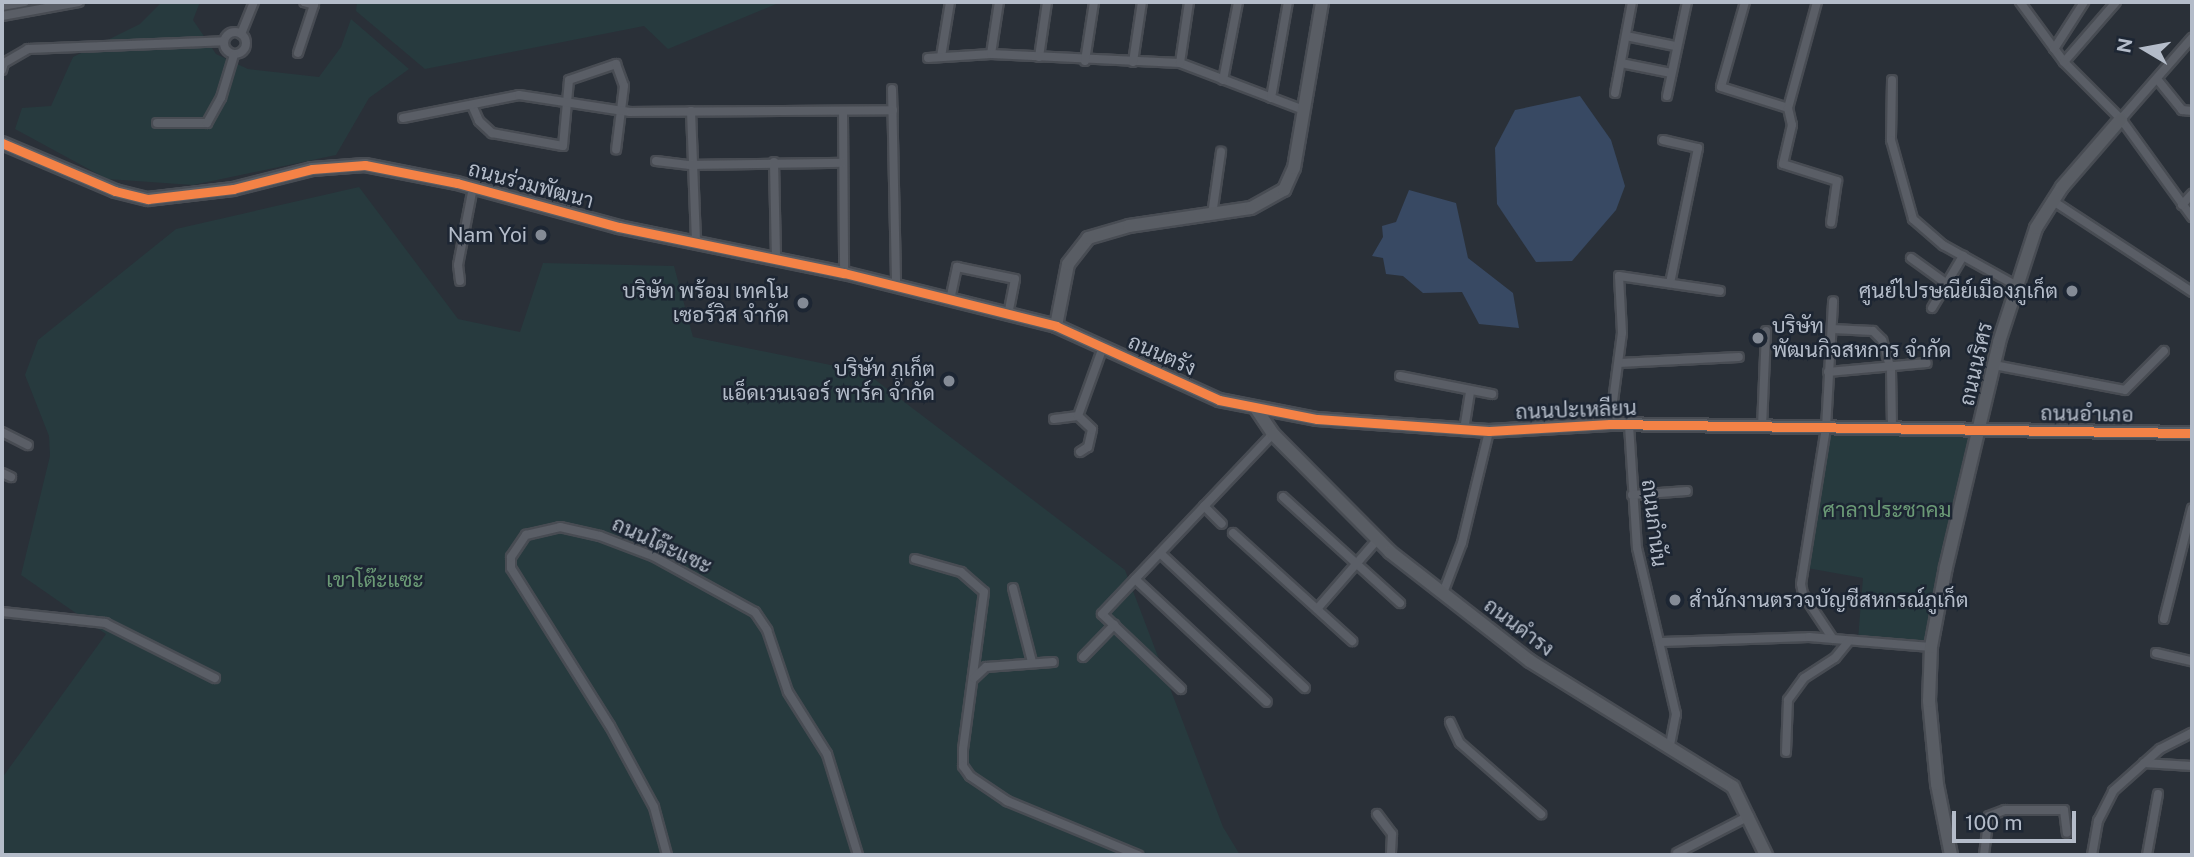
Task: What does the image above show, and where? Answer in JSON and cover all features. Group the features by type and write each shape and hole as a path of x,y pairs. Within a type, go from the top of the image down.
{"street":[{"path":"2,6 25,2"},
{"path":"2,16 79,2"},
{"path":"157,123 207,123 221,98 234,55 246,46 241,34 254,2"},
{"path":"298,53 314,5 304,2"},
{"path":"941,57 950,2"},
{"path":"991,54 999,2"},
{"path":"1039,57 1046,2"},
{"path":"1085,61 1094,2"},
{"path":"1133,62 1142,2"},
{"path":"1180,63 1189,2"},
{"path":"1223,80 1238,2"},
{"path":"1271,98 1288,2"},
{"path":"1056,326 1068,264 1088,238 1129,226 1263,205 1284,190 1294,169 1322,2"},
{"path":"1615,93 1632,2"},
{"path":"1667,96 1675,46 1687,2"},
{"path":"1745,2 1721,87 1788,108"},
{"path":"1817,2 1788,108 1792,125 1783,164 1837,181 1831,223"},
{"path":"2020,2 2064,62 2121,119 2192,217"},
{"path":"2054,49 2084,2"},
{"path":"2064,62 2116,2"},
{"path":"2,70 4,63 28,49 224,41 232,32 241,34"},
{"path":"1626,36 1675,46"},
{"path":"2121,119 2192,38"},
{"path":"224,41 225,50 234,55"},
{"path":"928,58 991,54 1085,61 1180,63 1304,110"},
{"path":"1620,63 1671,73"},
{"path":"472,105 484,129 492,133 563,146 570,101 569,80 616,64 624,86 616,150"},
{"path":"2157,79 2182,110 2192,111"},
{"path":"1892,80 1891,140 1913,219 1963,256 2017,286"},
{"path":"892,89 896,286"},
{"path":"403,118 519,95 623,110 893,110"},
{"path":"691,111 690,165 696,243"},
{"path":"844,112 844,273"},
{"name":"ถนนนริศร","path":"1951,855 1937,784 1929,701 1931,647 1994,365 2036,228 2053,201 2121,119"},
{"path":"1663,139 1698,148 1670,284"},
{"name":"ถนนร่วมพัฒนา","path":"2,143 115,191 148,199 233,188 312,169 365,165 473,187 696,243 844,273 1056,326"},
{"path":"1212,215 1220,152"},
{"path":"656,161 690,165 842,163"},
{"path":"774,162 776,260"},
{"path":"460,281 458,265 473,187"},
{"path":"2182,205 2192,194"},
{"path":"2053,201 2192,292"},
{"path":"1932,308 1963,256"},
{"path":"1911,258 1947,284"},
{"path":"950,300 957,267 1015,279 1008,315"},
{"path":"1610,424 1619,363 1619,276 1720,291"},
{"path":"1833,301 1826,428 1801,584 1833,639"},
{"name":"ถนนตรัง","path":"1056,326 1219,400 1257,410"},
{"path":"1832,329 1878,333 1891,369 1892,428"},
{"path":"1762,427 1766,331"},
{"path":"1078,416 1103,347"},
{"path":"1994,365 2125,390 2164,351"},
{"path":"1619,363 1739,357"},
{"path":"1828,372 1891,369 1927,363"},
{"path":"1400,376 1492,394"},
{"path":"1464,430 1471,391"},
{"name":"ถนนปะเหลียน","path":"1257,410 1489,431 1610,424 1980,430"},
{"name":"ถนนดำรง","path":"1257,410 1273,434 1377,540 1530,662 1733,787 1766,855"},
{"path":"1054,419 1078,416"},
{"path":"1078,416 1092,429 1088,447 1080,452"},
{"name":"ถนนกำนัน","path":"1629,425 1632,495 1651,616 1662,642 1676,714 1670,746"},
{"name":"ถนนอำเภอ","path":"1980,430 2192,433"},
{"path":"1443,593 1462,543 1489,431"},
{"path":"2,432 28,444"},
{"path":"1181,689 1102,614 1273,434"},
{"path":"2,473 11,477"},
{"path":"1632,495 1687,491"},
{"path":"1283,497 1400,603"},
{"path":"1204,506 1222,524"},
{"path":"2164,619 2192,508"},
{"name":"ถนนโต๊ะแซะ","path":"667,855 654,807 629,761 511,568 511,557 526,534 560,527 600,536 653,556 755,612 767,630 788,692 827,754 858,855"},
{"path":"1233,533 1352,641"},
{"path":"1317,609 1377,540"},
{"path":"1160,553 1305,688"},
{"path":"915,559 961,572 985,592 962,749 963,766 970,776 1007,801 1138,855"},
{"path":"1135,579 1268,702"},
{"path":"1013,588 1032,662"},
{"path":"2,612 105,623 215,678"},
{"path":"1083,657 1114,625"},
{"path":"1662,642 1833,639 1931,647"},
{"path":"1786,752 1788,700 1804,678 1835,658 1849,641"},
{"path":"2156,653 2192,661"},
{"path":"974,678 986,667 1053,662"},
{"path":"1450,722 1460,743 1541,814"},
{"path":"2092,855 2098,821 2113,792 2144,763 2192,733"},
{"path":"2144,763 2192,766"},
{"path":"2147,855 2158,794"},
{"path":"1984,855 1989,816 2006,810 2064,810 2067,833"},
{"path":"1377,814 1392,834 1391,855"},
{"path":"1677,853 1749,816"}],"green space":[{"path":"162,2 200,2 193,20 216,54 248,69 319,77 341,47 351,19 409,69 369,98 336,155 193,185 107,179 15,129 22,108 51,106 73,57 140,24"},
{"path":"357,2 781,2 668,49 644,26 425,69 356,11"},
{"name":"เขาโต๊ะแซะ","path":"359,187 458,319 520,332 543,263 674,266 693,337 865,372 1125,570 1223,827 1240,855 2,855 2,778 106,634 21,575 50,456 49,436 25,375 38,340 176,229"},
{"name":"ศาลาประชาคม","path":"1829,434 1974,436 1926,643 1858,639 1863,578 1807,568"}],"water":[{"path":"1580,96 1611,140 1625,186 1616,210 1572,261 1536,262 1497,204 1495,148 1515,110"},
{"path":"1409,190 1456,203 1468,258 1513,293 1519,328 1479,324 1462,292 1423,293 1403,276 1386,274 1383,258 1372,256 1383,237 1382,226 1396,222"}],"cycle path":[{"path":"2,143 115,191 148,199 233,189 312,169 365,165 457,183 619,227 844,273 1056,326 1219,400 1317,419 1489,431 1610,424 2192,433"}],"place":[{"name":"Nam Yoi","path":"541,235"},
{"name":"ศูนย์ไปรษณีย์เมืองภูเก็ต","path":"2072,291"},
{"name":"บริษัท พร้อม เทคโน เซอร์วิส จำกัด","path":"803,303"},
{"name":"บริษัท พัฒนกิจสหการ จำกัด","path":"1758,338"},
{"name":"บริษัท ภูเก็ต แอ็ดเวนเจอร์ พาร์ค จำกัด","path":"949,381"},
{"name":"สำนักงานตรวจบัญชีสหกรณ์ภูเก็ต","path":"1675,600"}]}
